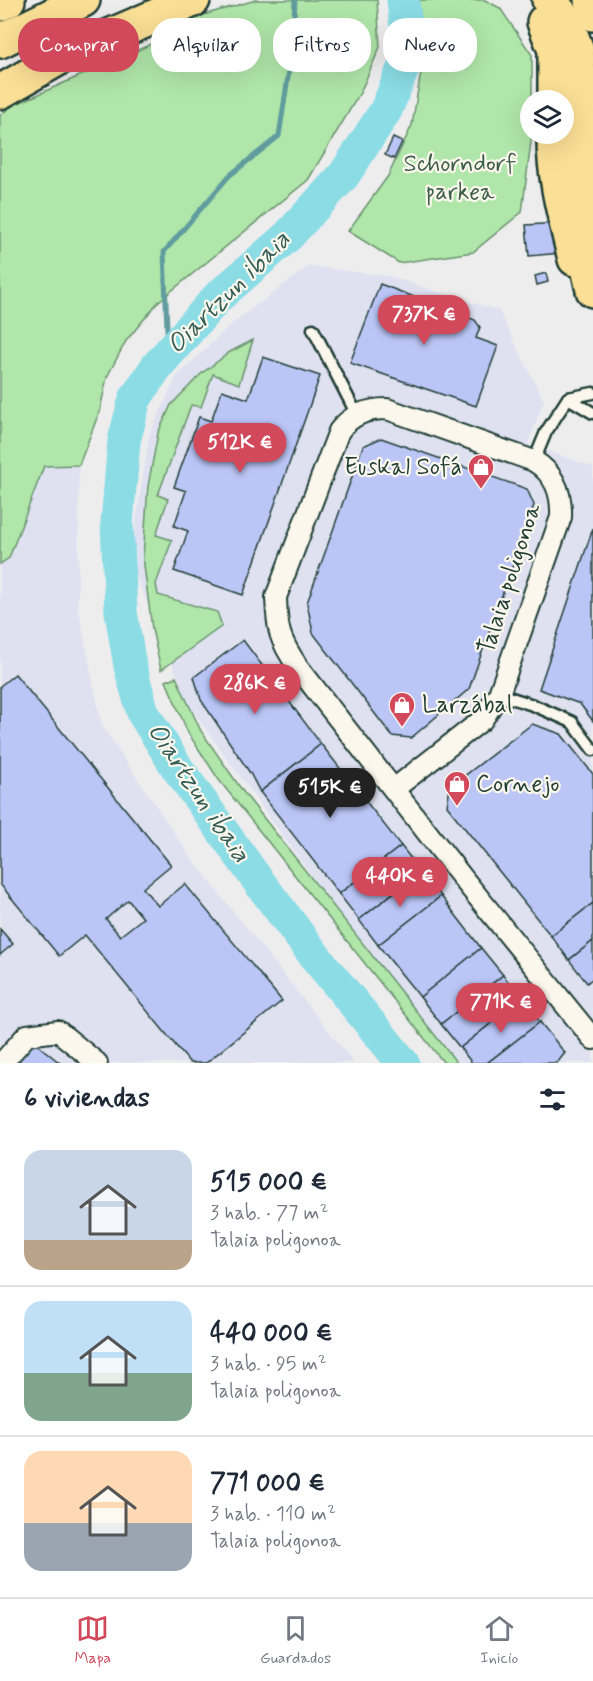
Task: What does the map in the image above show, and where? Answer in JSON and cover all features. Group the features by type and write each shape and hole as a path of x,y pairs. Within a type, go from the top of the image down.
{"highway":[{"path":"0,4 8,0"},
{"path":"0,41 83,0"},
{"path":"0,92 61,57 193,0"},
{"path":"530,0 543,19 555,50 555,90"},
{"path":"549,0 567,24 577,50 593,253"},
{"path":"591,0 593,14"},
{"path":"580,73 573,100 571,131 577,215 593,290"},
{"path":"554,144 564,216 576,264 593,299"}],"street":[{"name":"Talaia poligonoa","path":"357,415 365,411 387,409 534,460 545,468 557,486 562,500 561,517 500,694 482,720 394,789"},
{"path":"357,415 347,420 339,431 276,597 277,624 283,645 298,667 593,1039"},
{"path":"2,1063 27,1035 58,1031 97,1063"}],"lane":[{"path":"314,329 357,415"},
{"path":"534,460 546,432 568,398 593,393"},
{"path":"568,398 593,413"},
{"path":"500,694 572,722 593,750"}],"shaded area":[{"path":"309,266 388,276 499,311 544,401 528,444 593,467 593,1063 446,1063 189,706 130,561 149,435 177,376 234,322"},
{"path":"79,465 78,607 102,726 192,859 354,1063 0,1063 0,564 9,558 44,466"}],"green space":[{"path":"256,0 377,0 380,47 371,68 371,18 273,18 273,72 369,72 360,93 308,180 159,301 126,341 107,377 100,410 79,465 44,466 9,558 0,564 0,115 12,106 88,72 139,72 139,50 151,43 151,72 261,72 261,18 193,18"},
{"name":"Schorndorf parkea","path":"417,0 485,0 500,8 532,55 532,90 520,90 520,144 531,144 522,212 473,252 399,263 348,231 388,176 412,125 421,72 477,72 477,18 419,18"},
{"path":"253,340 239,384 213,374 201,407 191,405 158,495 168,499 156,535 172,540 156,584 158,595 217,612 222,626 161,670 152,629 143,557 148,486 158,433 171,405 201,374 230,352"},
{"path":"176,677 201,731 244,793 457,1063 444,1063 219,780 188,733 166,681"}],"building":[{"path":"393,138 402,142 394,159 385,155"},
{"path":"559,223 561,253 529,256 526,225"},
{"path":"546,273 548,282 537,285 535,276"},
{"path":"380,284 475,320 480,327 476,338 498,346 476,406 350,363"},
{"path":"263,357 320,376 243,595 174,571 188,531 174,526 186,491 174,487 199,417 211,421 222,390 248,399"},
{"path":"381,438 527,489 534,505 469,689 411,738 392,736 313,633 307,603 363,446"},
{"path":"593,528 593,721 580,704 539,689"},
{"path":"243,640 321,744 260,792 250,773 201,700 194,677"},
{"path":"15,674 171,865 143,888 158,906 185,884 282,1001 206,1063 190,1063 85,935 59,956 0,884 0,686","holes":["128,900 143,918 120,936 106,919"]},
{"path":"532,724 561,734 593,774 593,903 551,936 447,806 450,787"},
{"path":"321,744 401,846 339,894 260,792"},
{"path":"401,846 421,871 359,920 339,894"},
{"path":"421,871 441,896 378,945 359,920"},
{"path":"441,896 481,948 420,997 378,945"},
{"path":"593,903 593,941 569,960 551,936"},
{"path":"0,929 13,944 0,955"},
{"path":"593,941 593,978 587,983 569,960"},
{"path":"481,948 503,975 441,1024 420,997"},
{"path":"503,975 522,999 460,1048 441,1024"},
{"path":"522,999 540,1022 487,1063 472,1063 460,1048"},
{"path":"540,1022 565,1053 557,1063 487,1063"},
{"path":"34,1042 60,1063 17,1063"}],"waterway":[{"path":"168,354 164,252 229,176 279,136 292,51 295,0"},
{"name":"Oiartzun ibaia","path":"403,0 409,54 386,110 344,175 288,236 217,298 157,366 135,399 124,441 117,523 121,612 130,666 143,713 178,769 259,882 318,960 403,1063"}],"place":[{"name":"Euskal Sofá","path":"481,490"},
{"name":"Larzábal","path":"402,728"},
{"name":"Cornejo","path":"457,807"}]}
